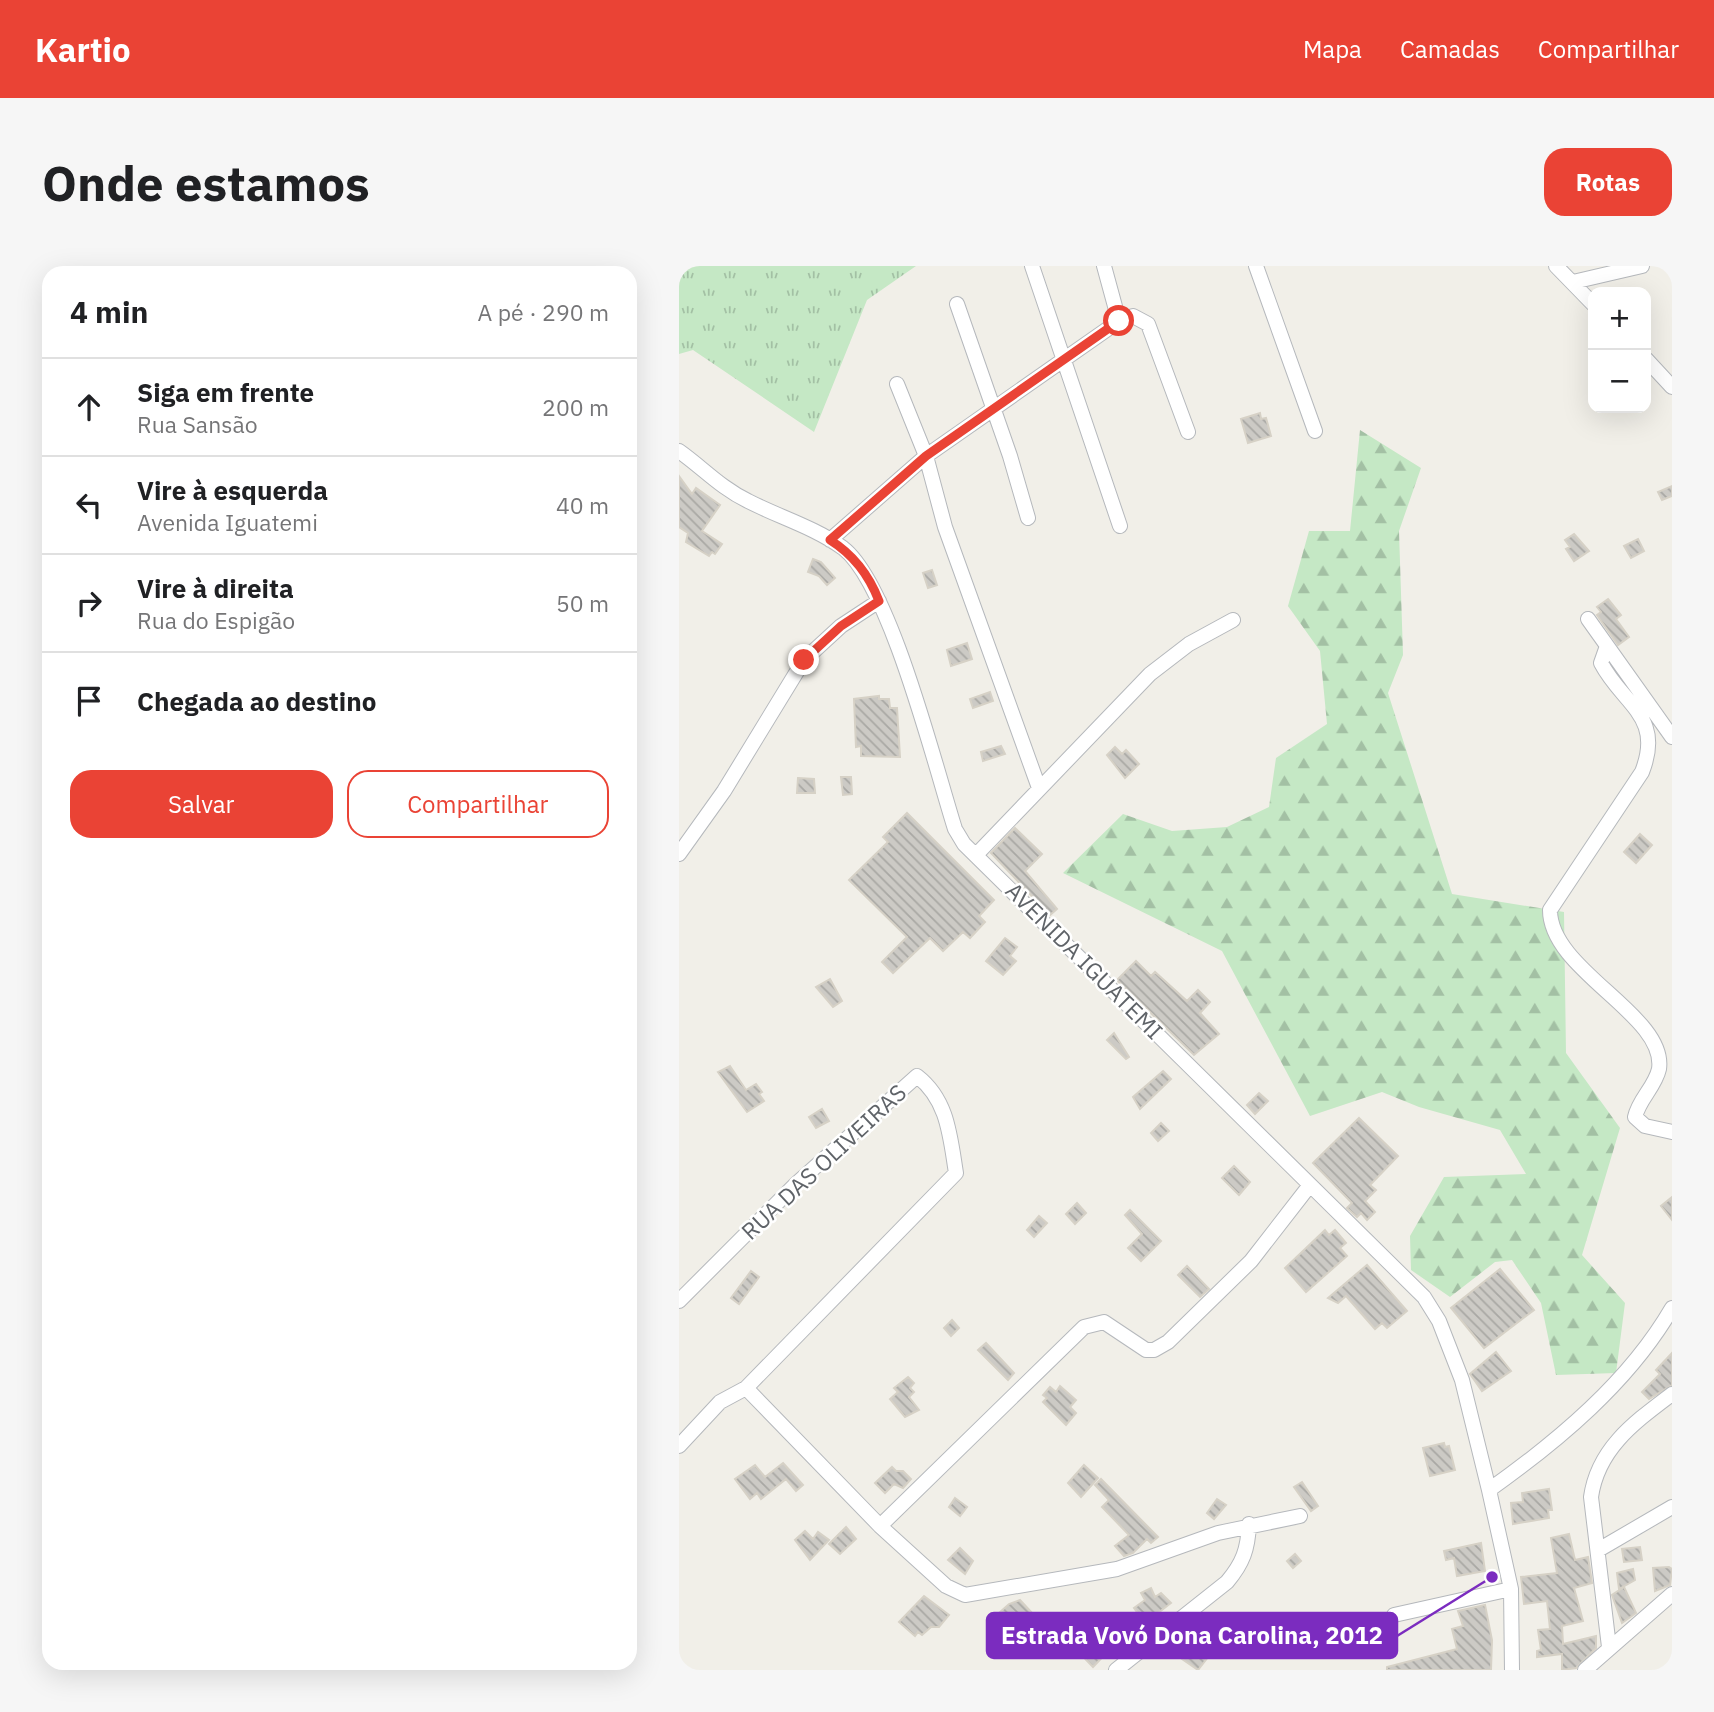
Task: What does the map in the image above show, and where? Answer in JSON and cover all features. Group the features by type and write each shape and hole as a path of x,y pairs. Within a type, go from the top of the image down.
{"street":[{"path":"1032,266 1120,526"},
{"path":"1104,266 1119,321"},
{"path":"1256,266 1315,431"},
{"path":"1556,266 1588,298"},
{"path":"1573,282 1642,266"},
{"path":"957,304 1028,518"},
{"path":"830,540 926,456 1119,321 1133,316 1148,324 1188,432"},
{"path":"1651,364 1672,387"},
{"path":"897,384 926,456 946,527 1039,788"},
{"name":"AVENIDA IGUATEMI","path":"679,451 714,482 830,540 857,563 872,583 888,619 955,829 976,855 1424,1297 1439,1321 1462,1381 1489,1490 1511,1589 1512,1670"},
{"path":"679,854 724,791 804,660 841,626 879,601"},
{"path":"1588,619 1672,737"},
{"path":"976,855 1150,674 1189,644 1233,620"},
{"path":"1607,646 1601,663 1644,718 1649,733 1648,754 1642,772 1550,910 1550,925 1559,942 1597,984 1637,1020 1657,1049 1659,1069 1650,1091 1638,1105 1635,1117 1645,1126 1672,1132"},
{"name":"RUA DAS OLIVEIRAS","path":"679,1301 796,1184 917,1076 933,1088 947,1116 955,1173 746,1388"},
{"path":"880,1526 1084,1327 1104,1322 1146,1350 1154,1350 1168,1342 1251,1261 1310,1185"},
{"path":"1489,1490 1531,1460 1599,1400 1629,1368 1672,1308"},
{"path":"679,1446 720,1402 746,1388 880,1526 946,1586 965,1595 1117,1569 1188,1542 1249,1524 1300,1516"},
{"path":"1609,1647 1591,1497 1601,1462 1616,1441 1640,1418 1672,1395"},
{"path":"1599,1549 1672,1507"},
{"path":"1116,1670 1227,1582 1240,1565 1248,1548 1249,1524"},
{"path":"1394,1615 1511,1589"},
{"path":"1585,1670 1672,1594"}],"green space":[{"path":"679,266 916,266 867,300 814,432 693,350 679,354"},
{"path":"1360,430 1421,468 1399,531 1403,655 1388,693 1452,894 1564,912 1566,1053 1620,1128 1582,1255 1625,1303 1616,1373 1556,1375 1541,1303 1512,1260 1495,1262 1450,1297 1411,1270 1410,1236 1444,1177 1526,1174 1500,1130 1419,1107 1382,1092 1310,1116 1222,951 1063,873 1123,814 1172,831 1227,827 1269,807 1276,758 1327,724 1320,651 1288,606 1309,531 1350,531"}],"building":[{"path":"1260,413 1261,419 1266,418 1271,436 1248,443 1241,419"},
{"path":"679,476 692,494 696,488 720,505 702,531 722,544 715,554 712,552 709,556 686,542 688,533 679,527"},
{"path":"1672,486 1672,496 1662,500 1658,492"},
{"path":"1574,534 1589,551 1574,561 1566,549 1570,547 1565,540"},
{"path":"1638,539 1644,551 1631,558 1624,546"},
{"path":"813,559 821,562 835,578 827,585 819,576 808,572"},
{"path":"932,570 937,585 928,588 923,573"},
{"path":"1608,599 1621,615 1616,619 1629,637 1618,645 1597,615 1601,612 1597,607"},
{"path":"967,643 972,659 951,666 947,650"},
{"path":"990,692 993,701 973,708 970,699"},
{"path":"879,696 879,699 889,699 890,708 897,708 900,757 861,756 861,746 856,747 854,699"},
{"path":"1001,746 1005,754 983,761 981,752"},
{"path":"1115,747 1122,754 1126,750 1139,764 1125,778 1107,755"},
{"path":"841,777 851,777 852,794 843,795"},
{"path":"798,778 814,779 815,793 797,793"},
{"path":"907,813 994,900 979,916 985,922 970,938 963,932 943,951 930,938 893,973 882,962 907,937 849,880 888,842 883,837"},
{"path":"1015,828 1042,854 1025,871 1057,909 1050,915 991,853"},
{"path":"1640,834 1652,845 1636,863 1624,852"},
{"path":"1005,938 1017,947 1010,956 1016,961 1003,975 986,961"},
{"path":"1136,961 1151,976 1155,972 1187,1001 1198,990 1210,1002 1200,1013 1219,1034 1194,1055 1117,980"},
{"path":"830,979 842,1001 833,1007 816,987"},
{"path":"1114,1033 1129,1057 1126,1059 1107,1040"},
{"path":"730,1066 746,1090 756,1084 762,1092 759,1094 764,1101 747,1112 718,1072"},
{"path":"1163,1071 1171,1079 1140,1109 1133,1097"},
{"path":"1259,1093 1268,1101 1255,1114 1247,1105"},
{"path":"822,1109 829,1121 816,1128 809,1117"},
{"path":"1359,1118 1398,1156 1370,1185 1376,1190 1365,1201 1375,1212 1367,1220 1361,1213 1357,1217 1347,1208 1352,1203 1313,1163"},
{"path":"1161,1123 1169,1131 1158,1141 1151,1133"},
{"path":"1234,1166 1250,1182 1239,1195 1222,1178"},
{"path":"1672,1197 1672,1220 1661,1206"},
{"path":"1077,1203 1086,1213 1075,1224 1066,1214"},
{"path":"1130,1210 1161,1241 1141,1261 1128,1248 1142,1234 1125,1215"},
{"path":"1039,1216 1047,1223 1034,1237 1027,1230"},
{"path":"1325,1230 1329,1235 1335,1230 1346,1243 1340,1248 1347,1256 1306,1292 1285,1268"},
{"path":"1367,1265 1407,1311 1387,1328 1382,1323 1375,1329 1346,1296 1338,1303 1328,1298"},
{"path":"1187,1266 1209,1289 1200,1297 1178,1275"},
{"path":"1500,1269 1534,1310 1484,1348 1451,1308"},
{"path":"751,1271 759,1277 739,1304 731,1298"},
{"path":"952,1320 959,1328 951,1336 944,1328"},
{"path":"986,1343 1014,1373 1008,1380 978,1350"},
{"path":"1496,1352 1511,1371 1482,1391 1470,1374"},
{"path":"1672,1353 1672,1385 1649,1399 1642,1392 1660,1374 1656,1370"},
{"path":"908,1377 914,1383 910,1388 914,1392 909,1397 919,1410 905,1417 890,1399 898,1392 894,1388"},
{"path":"1060,1386 1076,1400 1070,1407 1076,1413 1066,1425 1043,1402 1047,1398 1043,1395 1050,1387 1056,1392"},
{"path":"1444,1443 1445,1447 1449,1446 1455,1470 1430,1476 1423,1448"},
{"path":"783,1463 803,1485 796,1491 786,1479 761,1499 757,1493 750,1499 735,1479 755,1465 765,1477"},
{"path":"1084,1465 1098,1478 1081,1497 1068,1483"},
{"path":"892,1467 896,1471 903,1471 911,1479 903,1488 894,1484 885,1493 875,1483"},
{"path":"1101,1479 1158,1537 1151,1543 1147,1539 1133,1553 1124,1556 1115,1546 1129,1535 1102,1507 1109,1500 1095,1485"},
{"path":"1302,1482 1318,1506 1311,1511 1294,1487"},
{"path":"1549,1489 1552,1510 1548,1510 1549,1518 1513,1524 1511,1503 1523,1502 1522,1493"},
{"path":"955,1498 967,1507 960,1516 949,1507"},
{"path":"1217,1499 1226,1505 1214,1519 1207,1513"},
{"path":"846,1527 856,1539 840,1554 829,1544"},
{"path":"805,1531 813,1539 818,1532 829,1540 810,1560 795,1540"},
{"path":"1569,1534 1575,1560 1588,1557 1592,1583 1574,1588 1583,1621 1562,1626 1563,1644 1596,1636 1596,1648 1576,1668 1562,1670 1562,1654 1537,1657 1537,1651 1541,1650 1538,1630 1550,1629 1547,1601 1524,1604 1521,1577 1557,1573 1551,1538"},
{"path":"1481,1543 1485,1571 1457,1576 1454,1558 1446,1560 1444,1551"},
{"path":"1640,1547 1642,1560 1624,1562 1622,1549"},
{"path":"960,1548 973,1561 965,1574 948,1560"},
{"path":"1295,1554 1301,1561 1293,1568 1287,1561"},
{"path":"1653,1568 1672,1569 1670,1585 1655,1591"},
{"path":"1633,1569 1635,1580 1619,1589 1617,1573"},
{"path":"1624,1587 1636,1613 1622,1623 1612,1595"},
{"path":"1151,1588 1155,1597 1161,1593 1171,1603 1145,1623 1134,1608 1145,1600 1141,1593"},
{"path":"924,1596 949,1615 939,1627 931,1627 922,1635 918,1632 915,1636 899,1622"},
{"path":"1020,1600 1046,1628 1034,1639 1025,1631 1012,1643 991,1620 1009,1604"},
{"path":"1485,1605 1492,1640 1491,1670 1387,1670 1387,1667 1457,1649 1452,1629 1463,1626 1458,1611"},
{"path":"1085,1616 1108,1637 1133,1625 1093,1667 1066,1639"},
{"path":"1196,1639 1212,1652 1198,1670 1182,1659"}],"place":[{"name":"Estrada Vovó Dona Carolina, 2012","path":"1492,1577"}],"route":[{"path":"804,660 841,626 879,601 872,583 857,563 845,549 830,540 926,456 1119,321"}]}
